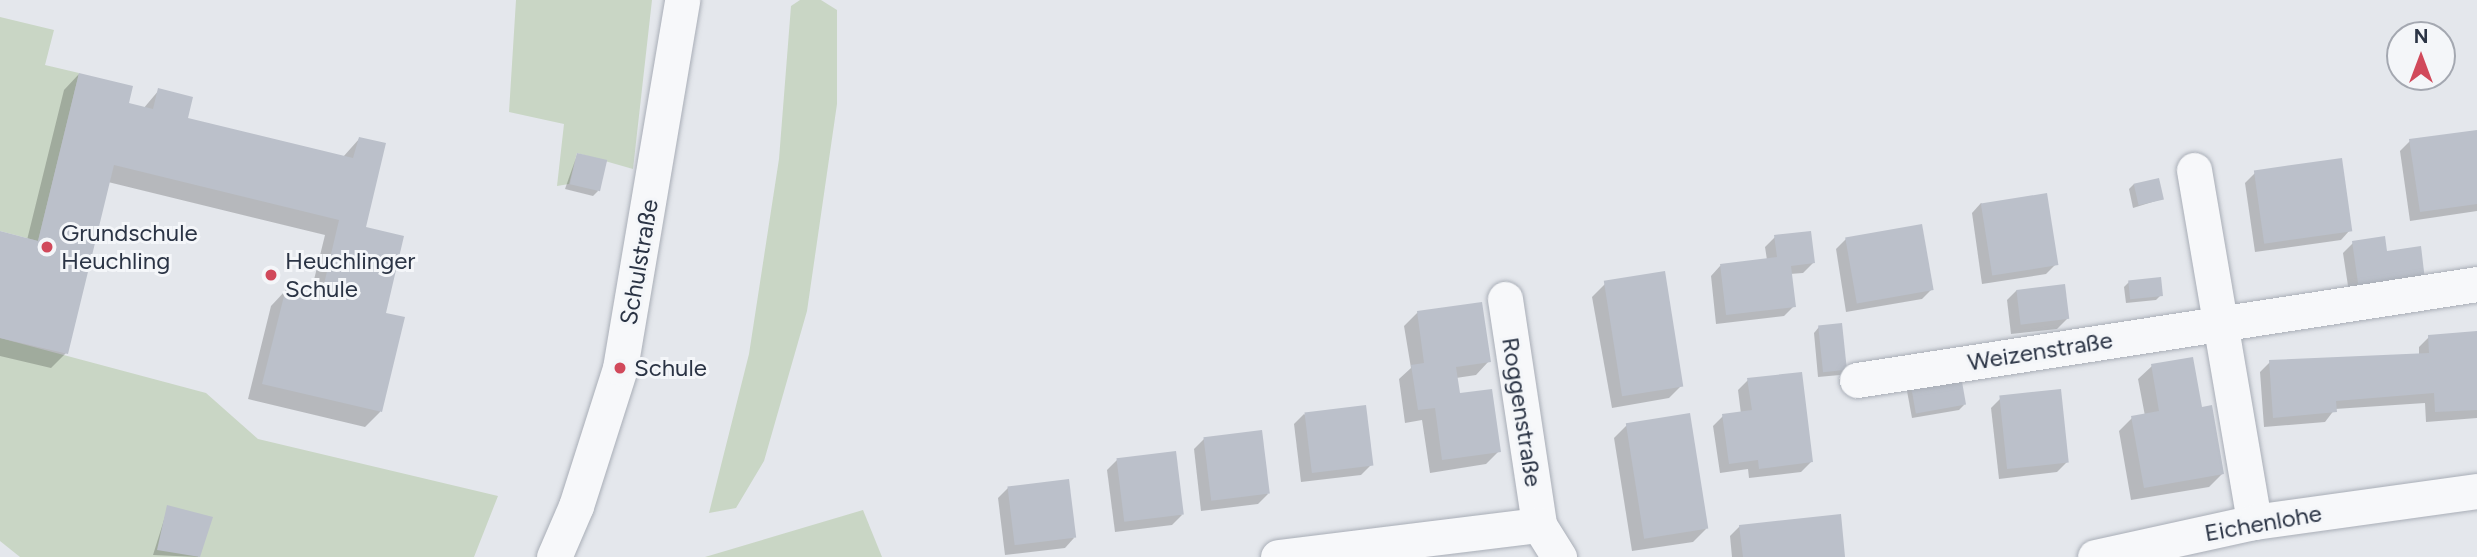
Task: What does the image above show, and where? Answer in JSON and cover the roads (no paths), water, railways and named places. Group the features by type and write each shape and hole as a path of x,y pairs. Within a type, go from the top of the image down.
{"street":[{"name":"Schulstraße","path":"554,557 576,506 620,368 682,0"},
{"path":"2194,170 2254,522"},
{"name":"Weizenstraße","path":"1857,380 2477,284"},
{"name":"Roggenstraße","path":"1505,299 1539,525 1559,557"},
{"name":"Eichenlohe","path":"2095,557 2254,522 2477,491"},
{"path":"1278,557 1539,525"}],"place":[{"name":"Grundschule Heuchling","path":"47,247"},
{"name":"Heuchlinger Schule","path":"271,275"},
{"name":"Schule","path":"620,368"}]}
